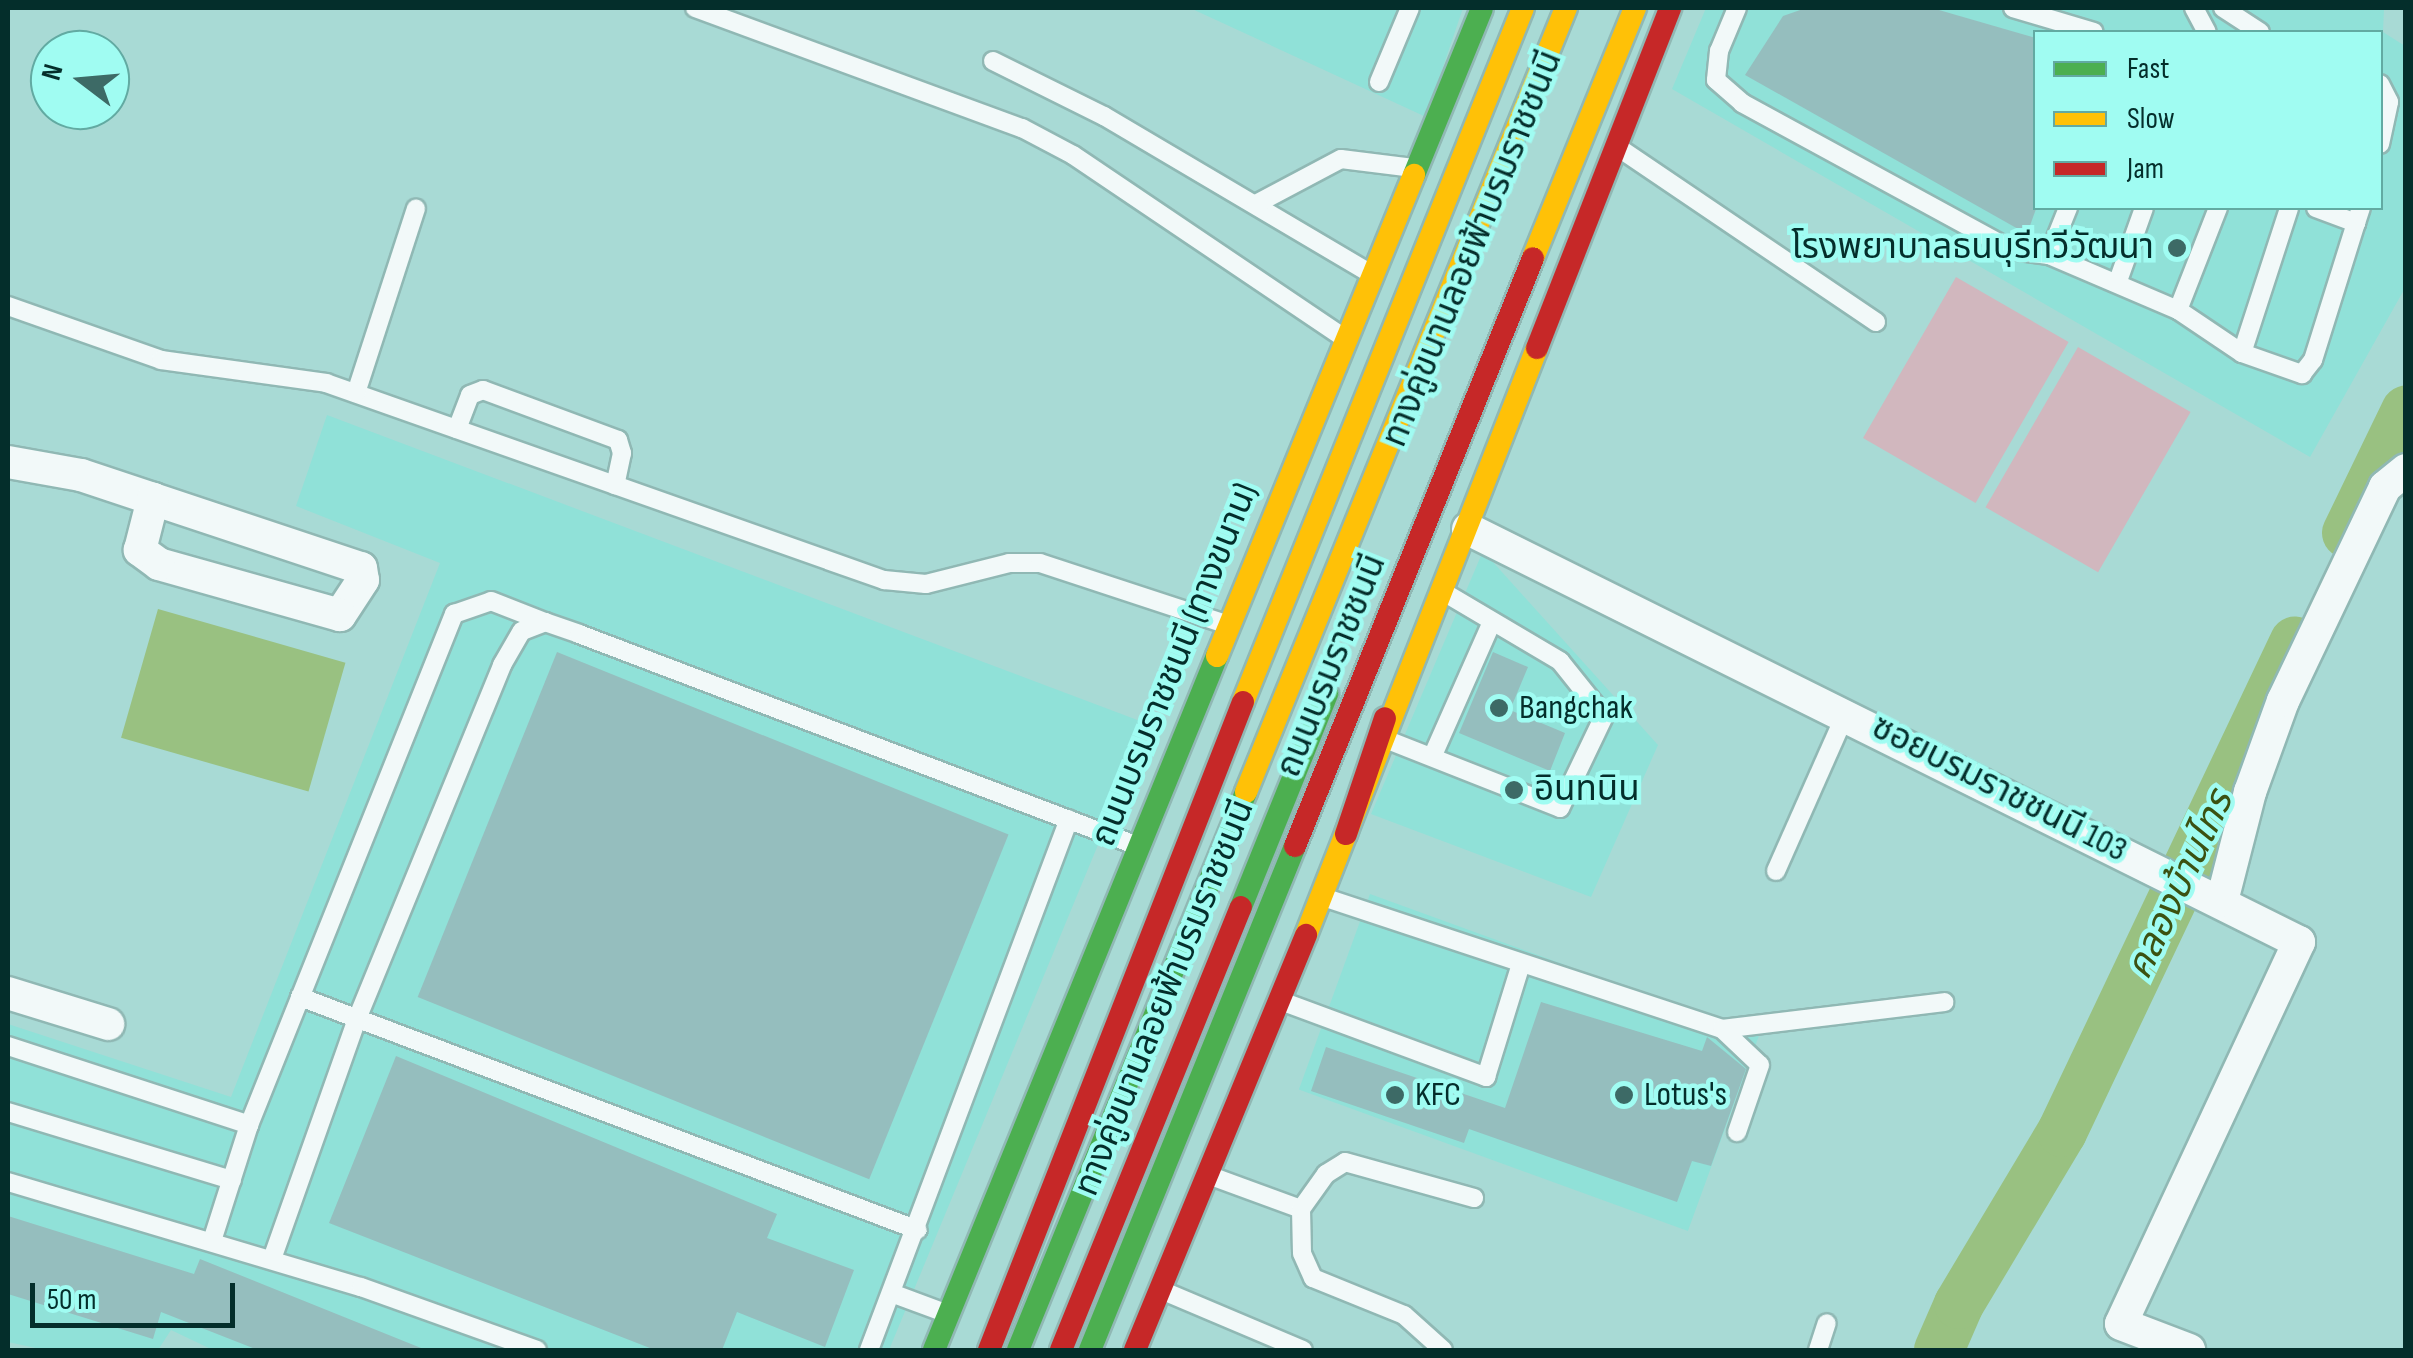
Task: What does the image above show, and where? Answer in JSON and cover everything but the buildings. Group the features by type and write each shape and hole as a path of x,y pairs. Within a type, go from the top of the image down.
{"main road":[{"path":"1454,166 1499,8"},
{"name":"ถนนบรมราชชนนี","path":"990,1350 1454,166 1523,8"},
{"name":"ทางคู่ขนานลอยฟ้าบรมราชชนนี","path":"1018,1350 1566,8"},
{"name":"ทางคู่ขนานลอยฟ้าบรมราชชนนี","path":"1384,559 1609,8"},
{"name":"ถนนบรมราชชนนี","path":"1090,1350 1635,8"},
{"path":"1135,1350 1322,897 1670,8"},
{"name":"ถนนบรมราชชนนี (ทางขนาน)","path":"934,1350 1417,168 1472,11"},
{"path":"1346,834 1564,184"},
{"name":"ทางคู่ขนานลอยฟ้าบรมราชชนนี","path":"1060,1350 1338,669"}],"street":[{"path":"8,462 81,474 154,498 361,568 363,580 340,615 159,564 140,550 154,498"},
{"path":"2216,897 2283,701 2386,487 2406,470"},
{"name":"ซอยบรมราชชนนี 103","path":"1468,529 1846,712 2299,942 2121,1324 2189,1350"},
{"path":"8,993 108,1024"}],"lane":[{"path":"694,8 1022,128 1073,156 1347,339"},
{"path":"1379,82 1410,8"},
{"path":"1737,8 1716,64 1716,80 1728,93 2012,250 2049,255 2118,282 2178,310 2242,353 2302,374 2314,360 2359,216 2327,210"},
{"path":"2013,8 2087,30"},
{"path":"2194,8 2206,30"},
{"path":"2223,8 2257,30"},
{"path":"993,61 1256,204 1374,275"},
{"path":"2383,90 2389,102 2383,130"},
{"path":"1616,145 1876,322"},
{"path":"1256,204 1341,159 1417,168"},
{"path":"356,393 416,208"},
{"path":"2049,255 2067,210"},
{"path":"2118,282 2143,210"},
{"path":"2178,310 2217,210"},
{"path":"2242,353 2288,210"},
{"path":"8,306 161,360 326,383 884,580 926,584 1009,563 1040,563 1230,625"},
{"path":"458,429 470,395 483,390 618,440 622,454 615,485"},
{"path":"1384,738 1560,808 1604,716 1560,661 1443,592"},
{"path":"212,1241 250,1125 454,614 491,601 1138,846"},
{"path":"272,1259 357,1020 502,665 522,631 545,622"},
{"path":"1433,755 1492,622"},
{"path":"1776,871 1846,712"},
{"path":"870,1350 1070,819"},
{"path":"1322,897 1722,1029 1944,1002"},
{"path":"1280,1001 1486,1077 1521,964"},
{"path":"300,996 918,1230"},
{"path":"1722,1029 1760,1065 1737,1132"},
{"path":"8,1046 250,1125"},
{"path":"8,1112 232,1180"},
{"path":"1442,1350 1404,1315 1313,1278 1302,1253 1301,1209 1326,1174 1344,1162 1474,1198"},
{"path":"1208,1176 1301,1209"},
{"path":"8,1182 272,1259 537,1350"},
{"path":"1160,1290 1302,1350"},
{"path":"894,1294 949,1314"},
{"path":"1818,1350 1827,1323"}],"shaded area":[{"path":"1190,8 1463,8 1426,117"},
{"name":"โรงพยาบาลธนบุรีทวีวัฒนา","path":"1706,8 2384,8 2383,32 2405,46 2405,288 2310,457 1672,89"},
{"path":"1956,277 2069,342 1976,503 1863,438"},
{"path":"2078,347 2191,412 2098,572 1986,507"},
{"path":"327,415 1148,724 889,1350 213,1350 171,1330 158,1350 45,1350 8,1342 8,1024 231,1097 440,563 296,506"},
{"path":"1483,551 1658,745 1591,897 1371,814"},
{"path":"158,609 345,663 309,792 121,738"},
{"path":"1370,894 1759,1036 1688,1231 1299,1089"}],"waterway":[{"name":"คลองบ้านไทร","path":"2347,533 2406,411"},
{"name":"คลองบ้านไทร","path":"1939,1350 1959,1304 2062,1132 2295,641"}],"traffic: fast":[{"path":"1414,175 1482,8"},
{"path":"934,1350 1217,656"},
{"path":"1241,907 1327,694"},
{"path":"1018,1350 1246,792"},
{"path":"1090,1350 1295,846"}],"traffic: slow":[{"path":"1243,702 1523,8"},
{"path":"1246,792 1566,8"},
{"path":"1533,258 1635,8"},
{"path":"1217,656 1414,175"},
{"path":"1306,935 1537,348"}],"traffic: jam":[{"path":"1537,348 1670,8"},
{"path":"1295,846 1533,258"},
{"path":"989,1350 1243,702"},
{"path":"1346,834 1385,718"},
{"path":"1061,1350 1241,907"},
{"path":"1135,1350 1306,935"}],"place":[{"name":"โรงพยาบาลธนบุรีทวีวัฒนา","path":"2177,248"},
{"name":"Bangchak","path":"1499,708"},
{"name":"อินทนิน","path":"1514,790"},
{"name":"KFC","path":"1395,1095"},
{"name":"Lotus's","path":"1624,1095"}]}
